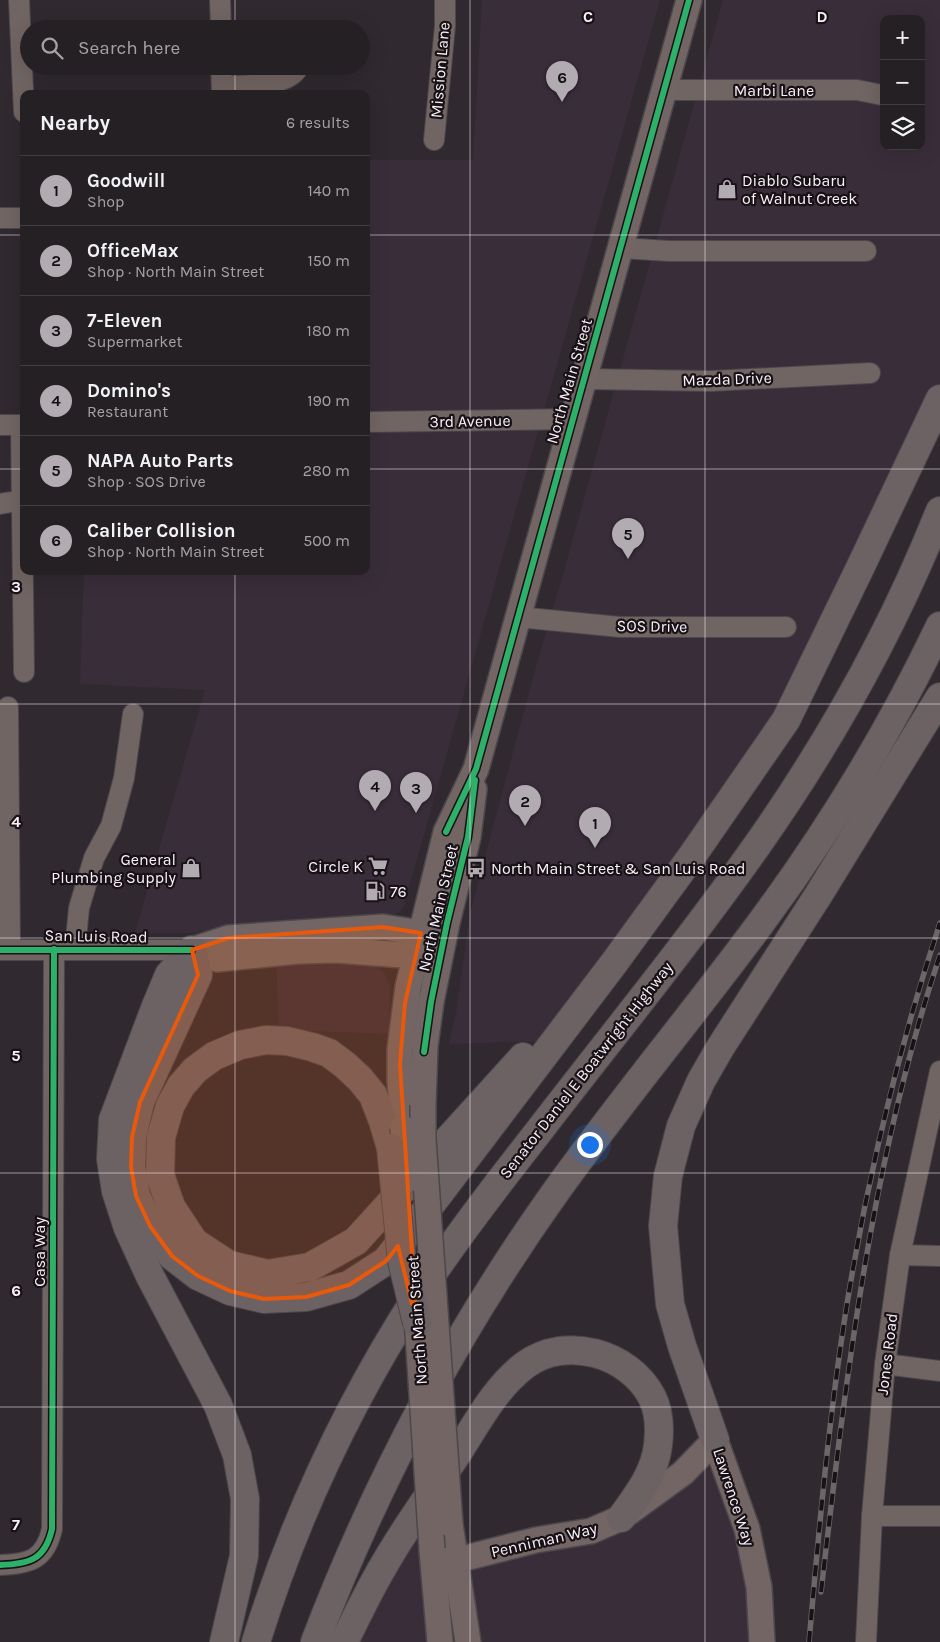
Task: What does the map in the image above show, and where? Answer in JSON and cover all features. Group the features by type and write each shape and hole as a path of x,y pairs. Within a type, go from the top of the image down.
{"highway":[{"path":"192,950 198,976 140,1102 132,1137 131,1167 136,1196 150,1226 172,1256 178,1261 198,1276 230,1291 264,1299 306,1298 349,1285 386,1261 438,1195 614,963 692,856 786,720 940,399"},
{"name":"Senator Daniel E Boatwright Highway","path":"256,1642 280,1572 315,1487 356,1404 402,1321 435,1269 488,1196 703,919 792,794 825,742 871,661 914,574 940,511"},
{"path":"315,1642 344,1571 382,1487 424,1406 486,1297 572,1169 760,924 796,874 871,756 940,626"},
{"path":"715,1440 682,1346 670,1304 663,1226 668,1176 681,1126 701,1082 720,1048 819,894 940,697"},
{"path":"192,950 169,976 156,1006 113,1120 111,1158 116,1190 128,1228 150,1276 218,1405 237,1455 245,1499 244,1556 224,1642"},
{"path":"417,1323 402,1261 397,1138 383,1121 373,1095 345,1065 329,1054 312,1047 287,1041 266,1040 240,1045 214,1056 195,1070 181,1086 170,1106 161,1137 160,1175 171,1207 194,1242 229,1265 268,1274 310,1267 356,1241 572,1001 614,963"},
{"path":"344,1642 384,1565 499,1390 526,1364 554,1351 587,1350 617,1360 637,1376 652,1397 658,1418 658,1446 649,1478 621,1518"}],"main road":[{"name":"North Main Street","path":"468,1642 440,1559 450,1524 424,1149 423,1105 427,1031 442,946 468,836 476,769 689,0"},
{"name":"North Main Street","path":"397,1138 400,1049 405,1003 446,832 476,769"},
{"name":"San Luis Road","path":"192,950 228,938 383,927 418,944 442,946"},
{"name":"North Main Street","path":"417,1323 440,1559 440,1642"},
{"name":"Penniman Way","path":"440,1559 591,1531 621,1518 683,1473 715,1440"},
{"name":"Lawrence Way","path":"715,1440 748,1529 760,1587 762,1642"}],"street":[{"path":"19,0 20,22"},
{"path":"220,0 221,20"},
{"name":"Mission Lane","path":"434,140 445,26 445,0"},
{"path":"22,75 23,90"},
{"path":"222,82 276,83 291,75"},
{"name":"Marbi Lane","path":"664,90 857,90 880,95"},
{"path":"0,218 20,218"},
{"path":"620,248 669,251 866,251"},
{"name":"Mazda Drive","path":"584,379 711,381 870,373"},
{"name":"3rd Avenue","path":"370,422 573,419"},
{"path":"0,425 20,425"},
{"path":"0,504 20,501"},
{"path":"23,575 24,672"},
{"name":"SOS Drive","path":"518,617 620,627 786,627"},
{"path":"5,950 8,707"},
{"path":"75,949 79,908 94,858 112,826 124,778 133,714"},
{"name":"Casa Way","path":"0,1565 19,1564 35,1559 43,1552 49,1542 52,1529 54,949"},
{"name":"San Luis Road","path":"5,950 192,950"},
{"name":"Jones Road","path":"866,1642 872,1516 885,1364 900,1255 940,1071"},
{"path":"900,1255 940,1256"},
{"path":"885,1364 940,1371"},
{"path":"872,1516 940,1516"}],"highlighted area":[{"path":"383,927 421,933 405,1003 400,1064 415,1300 412,1304 398,1246 386,1261 349,1285 306,1297 264,1299 230,1291 198,1276 172,1256 150,1226 136,1196 131,1167 132,1137 140,1102 198,975 192,950 228,938"}],"shaded area":[{"path":"482,0 660,0 404,905 400,912 390,916 308,919 187,933 135,933 205,690 80,684 84,575 370,575 370,160 473,160"},
{"path":"723,0 940,0 940,399 786,720 572,1001 537,1041 449,1044 456,1013 470,913 534,674"},
{"path":"340,962 377,966 384,972 390,985 389,1034 279,1030 276,963"},
{"path":"715,1440 762,1642 468,1642 456,1561 591,1531"},
{"path":"428,1492 440,1642 344,1642"}],"railway":[{"path":"809,1642 830,1430 855,1256 875,1159 898,1064 940,923"},
{"path":"821,1592 840,1431 864,1270 896,1111 916,1033 940,955"}],"cycle path":[{"path":"446,832 476,769 689,0"},
{"path":"424,1052 431,1002 447,923 468,837 475,780"},
{"path":"0,1565 27,1561 40,1554 45,1548 52,1529 54,949"},
{"path":"0,950 192,950"}],"place":[{"name":"Caliber Collision","path":"562,102"},
{"name":"Diablo Subaru of Walnut Creek","path":"727,189"},
{"name":"NAPA Auto Parts","path":"628,559"},
{"name":"Domino's","path":"375,811"},
{"name":"7-Eleven","path":"416,813"},
{"name":"OfficeMax","path":"525,826"},
{"name":"Goodwill","path":"595,848"},
{"name":"Circle K","path":"378,866"},
{"name":"General Plumbing Supply","path":"191,868"},
{"name":"North Main Street & San Luis Road","path":"476,868"},
{"name":"76","path":"375,891"}]}
